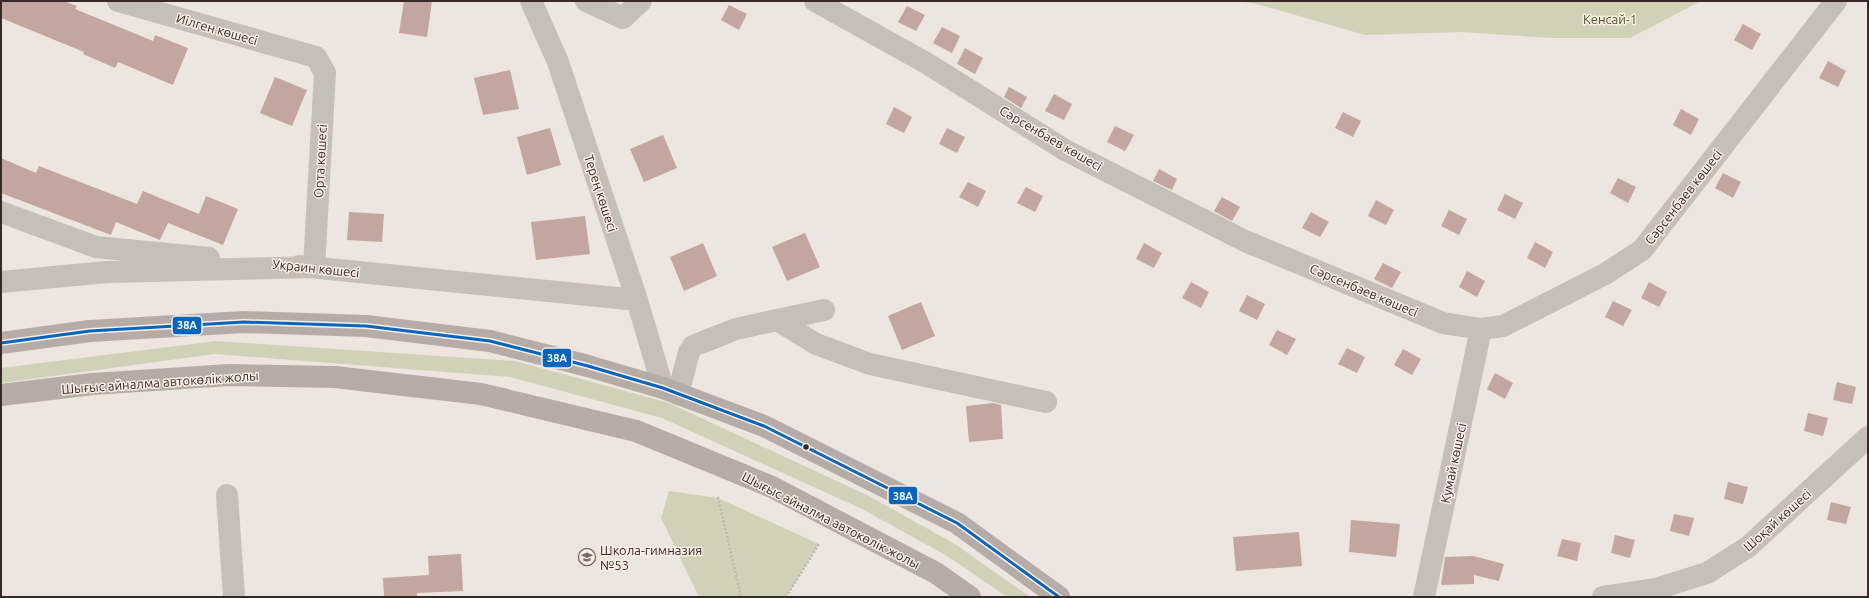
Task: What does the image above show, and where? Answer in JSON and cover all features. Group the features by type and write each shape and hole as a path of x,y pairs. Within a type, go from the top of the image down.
{"main road":[{"path":"1,343 90,331 244,322 366,326 490,341 588,366 670,391 764,426 957,523 1059,597"},
{"name":"Шығыс айналма автокөлік жолы","path":"1,396 93,384 229,375 336,377 481,394 636,432 772,487 936,572 970,597"}],"street":[{"name":"Иілген көшесі","path":"118,1 316,57"},
{"name":"Терең көшесі","path":"531,1 558,62 637,300 670,391"},
{"path":"586,1 623,18 641,1"},
{"name":"Сәрсенбаев көшесі","path":"815,1 928,64 1065,150 1245,241 1444,323 1481,329 1502,326 1605,274 1642,250 1836,1"},
{"name":"Орта көшесі","path":"314,267 325,73 316,57"},
{"name":"Украин көшесі","path":"1,212 96,247 314,267 637,300"},
{"path":"1,282 107,272 314,267"},
{"path":"670,391 689,352 694,346 736,329 824,310"},
{"path":"777,320 816,344 870,364 1046,402"},
{"name":"Кумай көшесі","path":"1424,597 1481,329"},
{"name":"Шоқай көшесі","path":"1604,597 1656,589 1706,573 1748,547 1868,437"},
{"path":"226,495 234,597"}],"path":[{"path":"718,497 741,597"},
{"path":"786,597 819,544"}],"green space":[{"name":"Кенсай-1","path":"1229,1 1701,1 1630,38 1552,38 1461,32 1365,35 1253,3"},
{"path":"216,341 515,361 669,403 869,496 955,544 1030,597 1007,597 949,557 862,509 662,418 510,377 215,354 1,383 1,368"},
{"path":"669,491 718,498 819,544 786,597 699,597 661,518"}],"building":[{"path":"1,1 64,1 77,6 75,9 153,41 155,35 188,48 173,85 118,62 115,68 83,54 84,52 1,18"},
{"path":"404,1 432,1 427,37 399,33"},
{"path":"729,5 747,14 739,30 721,20"},
{"path":"907,6 925,15 916,31 898,22"},
{"path":"1743,24 1761,34 1752,50 1734,40"},
{"path":"942,27 960,36 952,53 933,43"},
{"path":"965,48 983,58 975,74 957,64"},
{"path":"1828,61 1846,71 1838,87 1819,78"},
{"path":"510,70 519,109 483,115 474,78"},
{"path":"275,77 307,90 292,126 260,113"},
{"path":"1009,87 1027,97 1021,108 1004,97"},
{"path":"1054,94 1072,104 1064,120 1045,111"},
{"path":"894,107 912,117 904,133 886,124"},
{"path":"1681,109 1699,119 1691,135 1673,125"},
{"path":"1343,112 1361,121 1353,137 1335,128"},
{"path":"1115,126 1134,135 1125,151 1107,142"},
{"path":"550,128 561,165 527,175 517,137"},
{"path":"947,128 965,137 957,153 939,144"},
{"path":"663,135 677,168 644,182 630,149"},
{"path":"1,158 36,173 39,166 137,204 143,191 199,214 206,196 238,209 223,245 168,223 160,240 116,222 111,235 1,193"},
{"path":"1159,169 1177,179 1172,190 1153,181"},
{"path":"1723,173 1741,182 1733,198 1715,188"},
{"path":"1618,178 1636,187 1628,203 1610,193"},
{"path":"968,182 986,191 978,207 959,197"},
{"path":"1026,187 1043,196 1035,212 1017,203"},
{"path":"1505,194 1523,203 1515,219 1497,210"},
{"path":"1222,197 1240,207 1232,221 1214,211"},
{"path":"1376,200 1394,210 1386,225 1368,216"},
{"path":"1449,210 1467,219 1459,235 1441,226"},
{"path":"349,212 384,214 382,242 347,240"},
{"path":"1311,212 1329,222 1320,237 1302,228"},
{"path":"585,216 590,254 536,260 531,222"},
{"path":"805,233 820,267 787,281 772,247"},
{"path":"1535,242 1553,252 1545,268 1527,258"},
{"path":"703,243 717,276 684,291 670,257"},
{"path":"1144,243 1162,253 1154,268 1136,259"},
{"path":"1383,263 1401,272 1392,288 1374,279"},
{"path":"1467,271 1485,281 1477,297 1459,287"},
{"path":"1191,282 1209,292 1201,308 1182,298"},
{"path":"1649,282 1667,292 1659,307 1641,298"},
{"path":"1247,295 1265,304 1257,320 1239,311"},
{"path":"1613,301 1632,310 1623,326 1605,317"},
{"path":"921,302 935,336 902,350 888,316"},
{"path":"1277,330 1296,339 1287,355 1269,345"},
{"path":"1347,348 1365,357 1357,373 1338,364"},
{"path":"1403,349 1421,359 1412,375 1394,365"},
{"path":"1495,373 1513,383 1505,399 1487,389"},
{"path":"1837,382 1856,387 1852,404 1833,400"},
{"path":"993,403 1001,405 1003,439 969,442 966,406"},
{"path":"1808,413 1828,418 1823,436 1804,431"},
{"path":"1728,482 1748,487 1743,504 1724,499"},
{"path":"1831,502 1851,507 1846,524 1827,520"},
{"path":"1674,514 1694,518 1689,536 1670,531"},
{"path":"1351,520 1400,524 1396,557 1349,552"},
{"path":"1299,532 1302,566 1236,571 1233,537"},
{"path":"1615,535 1635,540 1630,558 1611,553"},
{"path":"1562,539 1581,543 1577,561 1557,556"},
{"path":"461,554 463,591 417,593 417,597 384,597 383,578 429,575 428,556"},
{"path":"1473,556 1504,564 1499,581 1474,575 1474,584 1441,585 1445,557"}],"transit line":[{"name":"38А","path":"1,343 90,331 244,322 366,326 490,341 588,366 663,388 764,426 957,523 1059,597"}],"place":[{"name":"Школа-гимназия №53","path":"587,557"}]}
